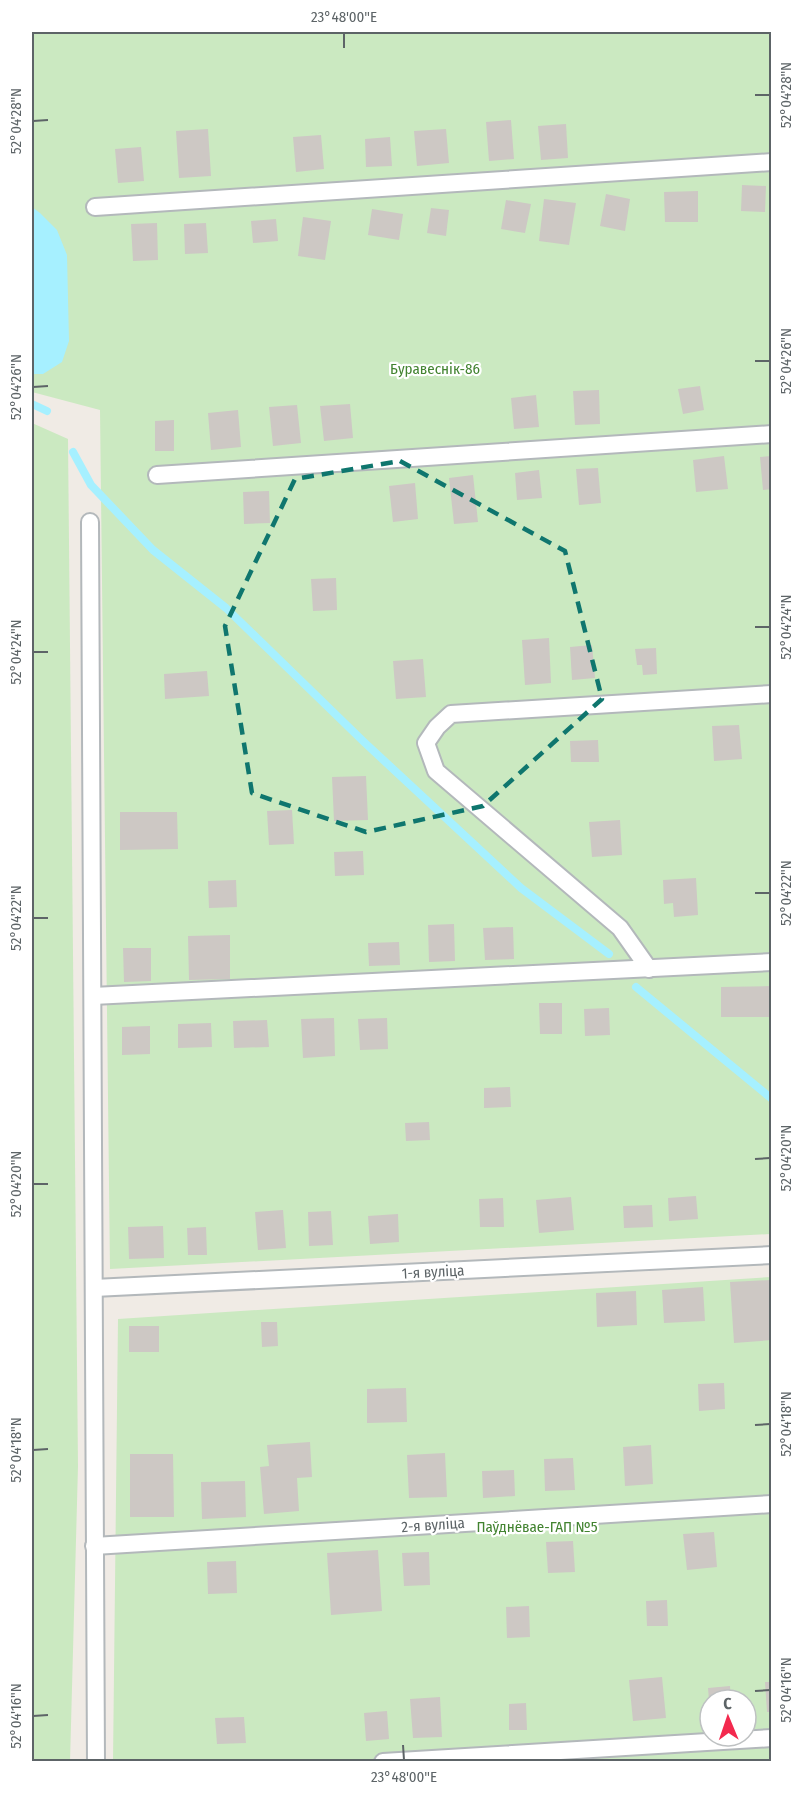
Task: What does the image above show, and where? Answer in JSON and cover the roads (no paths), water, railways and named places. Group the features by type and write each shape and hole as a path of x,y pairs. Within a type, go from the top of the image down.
{"lane":[{"path":"95,207 771,162"},
{"path":"157,475 771,434"},
{"path":"90,522 96,1761"},
{"path":"649,969 620,928 436,771 426,743 437,726 451,714 771,694"},
{"path":"93,996 771,962"},
{"name":"1-я вуліца","path":"94,1288 771,1256"},
{"name":"2-я вуліца","path":"94,1546 771,1504"},
{"path":"383,1761 771,1738"}],"water":[{"path":"32,207 57,230 67,255 69,341 62,362 43,374 32,374"}],"waterway":[{"path":"32,404 47,411"},
{"path":"73,452 91,485 153,550 226,608 364,742 521,888 609,954"},
{"path":"636,987 772,1099"}],"park label":[{"name":"Буравеснік-86","path":"435,369"},
{"name":"Паўднёвае-ГАП №5","path":"537,1527"}]}
